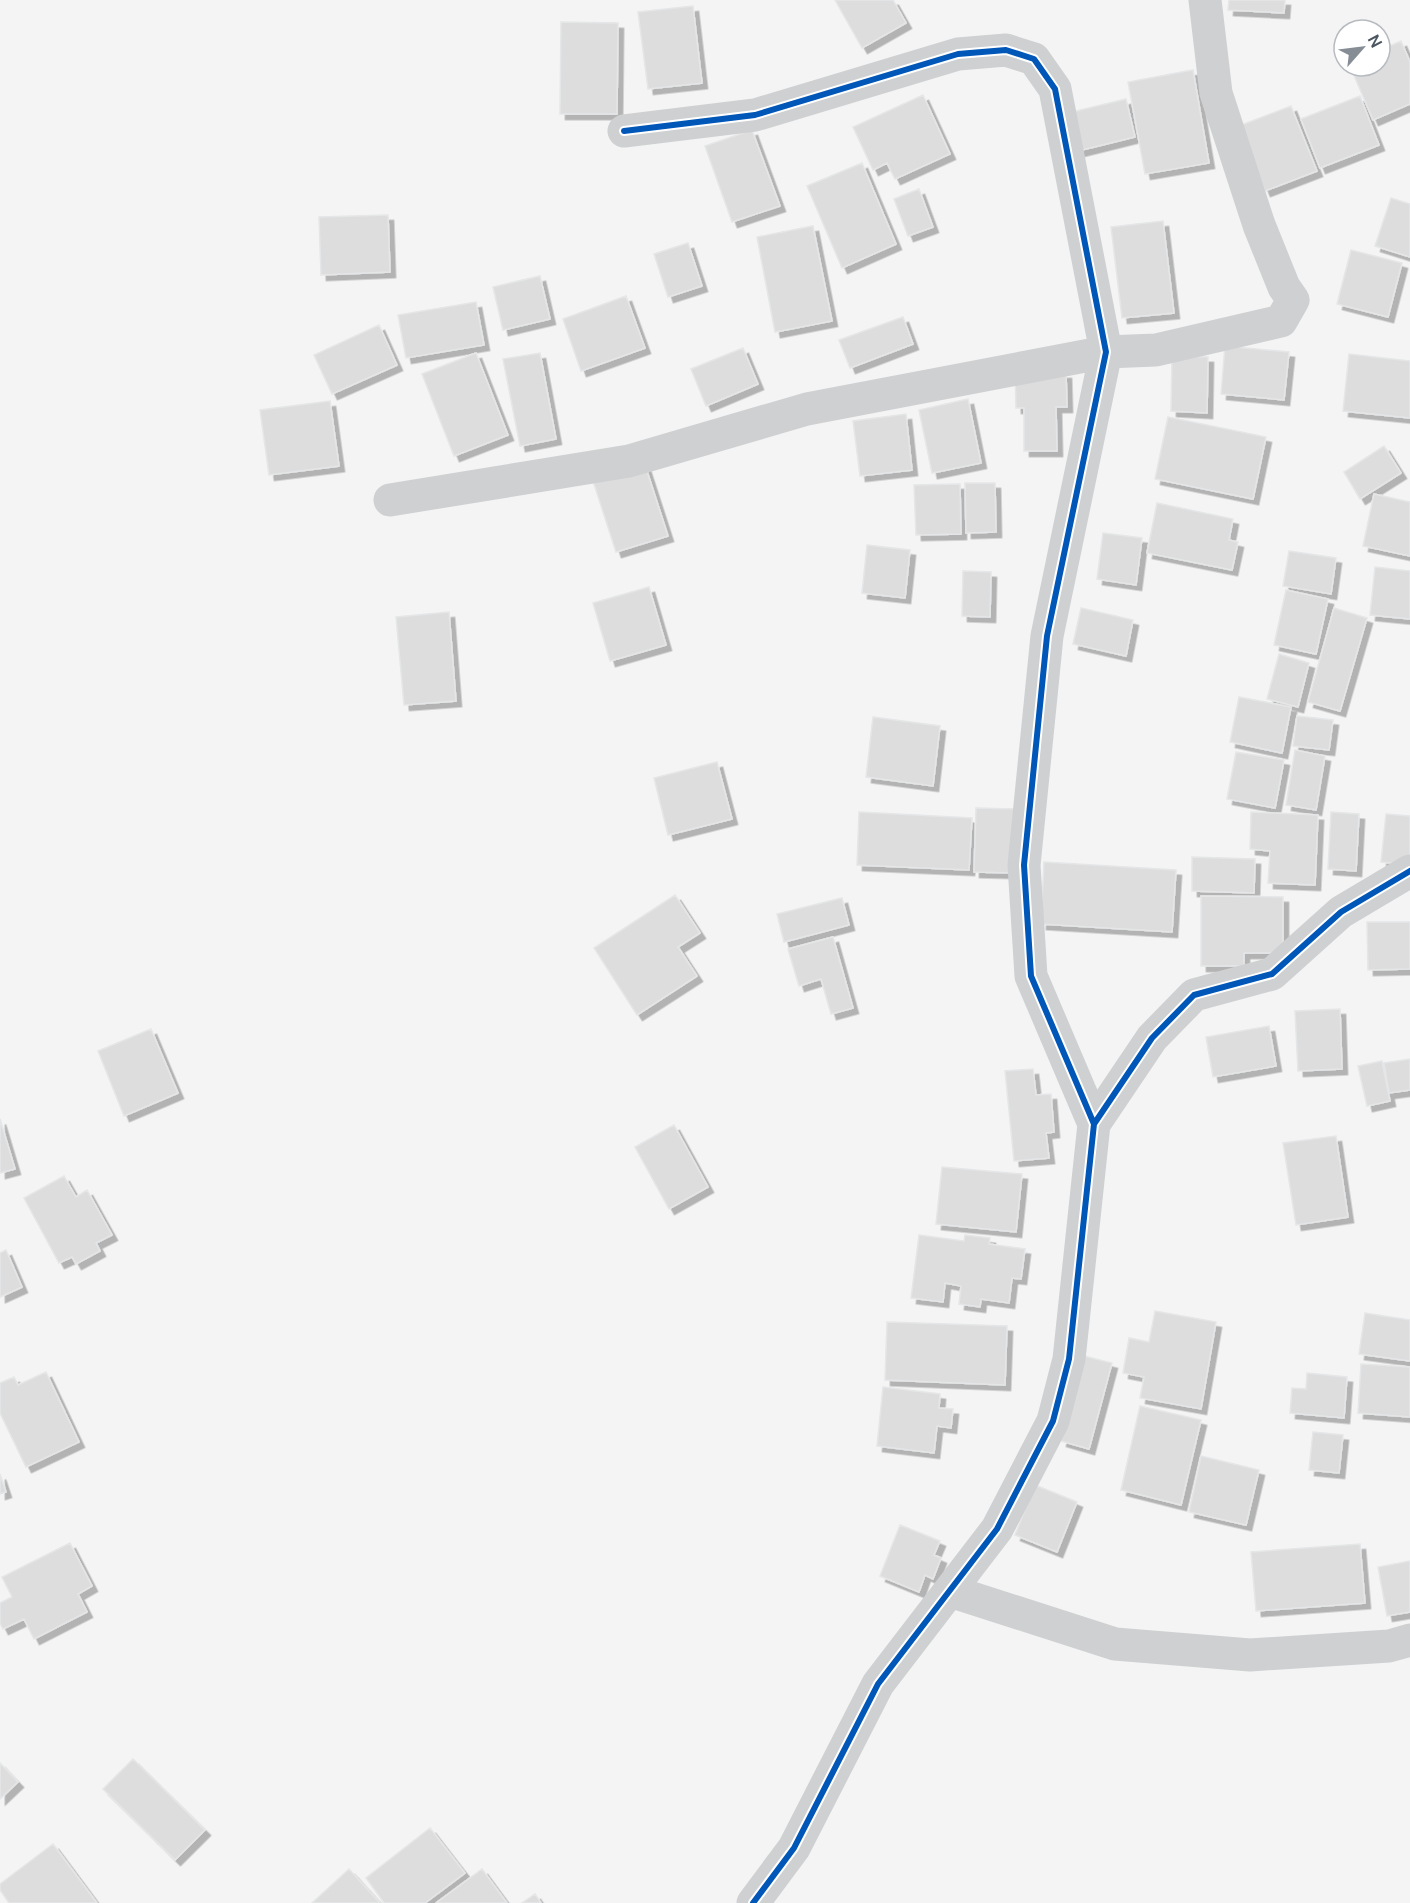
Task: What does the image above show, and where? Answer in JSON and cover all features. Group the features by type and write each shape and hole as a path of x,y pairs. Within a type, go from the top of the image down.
{"street":[{"path":"390,500 629,460 807,409 1106,352 1156,351 1281,321 1293,300 1284,287 1259,225 1216,93 1205,0"},
{"path":"624,131 755,114 958,54 1006,50 1034,59 1055,89 1106,352 1047,636 1024,865 1031,976 1094,1124"},
{"path":"753,1903 795,1848 878,1684 997,1529 1053,1421 1069,1359 1094,1124 1152,1038 1194,995 1272,974 1341,912 1410,871"},
{"path":"950,1591 1115,1644 1250,1655 1389,1646 1410,1640"}],"building":[{"path":"835,0 893,0 906,23 862,48"},
{"path":"1229,0 1285,0 1284,13 1228,10"},
{"path":"693,6 702,83 648,89 638,12"},
{"path":"561,22 618,23 617,114 560,114"},
{"path":"1401,41 1410,62 1410,104 1373,120 1355,78 1392,78 1392,45"},
{"path":"1193,70 1209,163 1145,174 1128,82"},
{"path":"923,95 950,154 895,179 887,163 873,170 853,127"},
{"path":"1360,96 1379,145 1320,168 1301,119"},
{"path":"1126,99 1135,137 1078,151 1068,113"},
{"path":"1291,106 1317,171 1265,191 1239,126"},
{"path":"752,130 780,206 732,222 705,146"},
{"path":"862,163 896,244 842,268 807,186"},
{"path":"919,189 933,227 908,236 894,199"},
{"path":"1391,198 1410,204 1410,257 1375,246"},
{"path":"388,215 390,272 321,275 319,217"},
{"path":"1163,221 1174,313 1122,318 1111,227"},
{"path":"813,226 832,321 775,332 757,237"},
{"path":"688,243 702,286 668,297 654,254"},
{"path":"1351,250 1402,263 1388,317 1337,304"},
{"path":"540,276 550,319 503,330 493,287"},
{"path":"626,296 645,348 581,371 563,319"},
{"path":"476,302 484,345 406,358 398,315"},
{"path":"903,317 913,344 850,368 839,340"},
{"path":"379,325 397,365 332,394 314,355"},
{"path":"1225,346 1289,352 1284,400 1221,394"},
{"path":"743,348 758,384 706,406 691,369"},
{"path":"476,353 508,435 454,456 422,374"},
{"path":"540,353 556,439 520,446 503,359"},
{"path":"1349,354 1410,361 1410,418 1343,411"},
{"path":"1172,356 1208,357 1207,413 1171,411"},
{"path":"1066,373 1067,407 1056,407 1057,451 1024,451 1024,408 1016,408 1015,374"},
{"path":"968,399 981,463 932,473 919,410"},
{"path":"330,401 339,466 269,475 260,410"},
{"path":"906,414 912,470 860,476 853,421"},
{"path":"1168,417 1266,437 1253,499 1155,479"},
{"path":"1384,446 1401,473 1360,499 1344,472"},
{"path":"645,465 668,536 616,552 593,481"},
{"path":"965,483 995,483 996,532 966,533"},
{"path":"960,484 961,534 916,535 914,485"},
{"path":"1374,494 1410,502 1410,556 1363,546"},
{"path":"1157,503 1233,519 1229,540 1238,542 1232,570 1147,553"},
{"path":"1103,533 1142,538 1136,585 1097,579"},
{"path":"867,545 910,550 905,598 862,593"},
{"path":"1289,551 1336,558 1331,594 1283,586"},
{"path":"1375,567 1410,571 1410,619 1370,615"},
{"path":"963,571 991,572 990,617 962,616"},
{"path":"649,587 666,645 610,661 593,603"},
{"path":"1286,590 1328,599 1316,654 1274,645"},
{"path":"1081,608 1133,620 1126,656 1073,644"},
{"path":"1334,608 1367,618 1340,711 1308,702"},
{"path":"449,612 456,701 404,705 396,617"},
{"path":"1279,654 1309,663 1298,707 1267,699"},
{"path":"1239,697 1291,707 1282,753 1230,742"},
{"path":"1297,716 1333,720 1329,750 1293,746"},
{"path":"873,717 940,726 933,786 866,777"},
{"path":"1295,750 1325,756 1316,810 1286,805"},
{"path":"1236,752 1284,760 1275,808 1227,799"},
{"path":"717,762 732,819 668,835 654,778"},
{"path":"976,808 1016,809 1014,873 974,872"},
{"path":"859,812 972,818 969,870 857,865"},
{"path":"1251,812 1318,815 1315,885 1268,883 1270,851 1250,849"},
{"path":"1331,812 1359,814 1356,871 1328,869"},
{"path":"1386,814 1410,816 1410,865 1381,862"},
{"path":"1192,857 1255,859 1254,893 1192,891"},
{"path":"1044,862 1176,870 1172,932 1041,924"},
{"path":"675,895 700,933 678,947 697,976 637,1015 594,948"},
{"path":"1201,896 1283,897 1283,953 1244,953 1244,966 1201,966"},
{"path":"842,898 849,925 784,942 777,914"},
{"path":"1367,922 1410,922 1410,969 1368,970"},
{"path":"833,937 853,1008 831,1014 821,979 799,986 788,949"},
{"path":"1340,1009 1342,1069 1298,1071 1295,1011"},
{"path":"1269,1026 1276,1066 1213,1077 1206,1037"},
{"path":"151,1029 178,1093 124,1116 98,1051"},
{"path":"1410,1059 1410,1090 1389,1093 1384,1063"},
{"path":"1382,1061 1390,1101 1367,1106 1358,1066"},
{"path":"1033,1069 1036,1095 1051,1094 1054,1132 1046,1133 1049,1158 1014,1161 1005,1071"},
{"path":"0,1119 15,1169 0,1173"},
{"path":"674,1125 708,1187 669,1209 635,1147"},
{"path":"1336,1136 1348,1217 1296,1225 1283,1143"},
{"path":"942,1167 1022,1174 1016,1232 936,1224"},
{"path":"64,1176 76,1197 87,1190 112,1235 96,1243 100,1251 76,1264 72,1257 59,1263 24,1198"},
{"path":"919,1235 964,1241 965,1235 990,1238 989,1244 1025,1249 1021,1279 1012,1278 1009,1303 981,1299 980,1307 959,1304 961,1286 945,1283 943,1302 911,1298"},
{"path":"6,1250 22,1287 0,1297 0,1253"},
{"path":"1155,1311 1216,1322 1201,1409 1140,1398 1144,1377 1123,1373 1129,1338 1149,1342"},
{"path":"1365,1313 1410,1320 1410,1361 1359,1354"},
{"path":"887,1322 1007,1326 1005,1385 885,1380"},
{"path":"1084,1356 1112,1363 1089,1449 1061,1441"},
{"path":"1361,1364 1410,1367 1410,1417 1358,1413"},
{"path":"46,1372 79,1442 26,1467 0,1413 0,1383 14,1377 18,1385"},
{"path":"1307,1373 1347,1377 1344,1418 1290,1413 1292,1388 1306,1389"},
{"path":"883,1387 940,1394 939,1408 953,1409 951,1428 937,1426 934,1453 877,1446"},
{"path":"1140,1406 1201,1420 1181,1505 1121,1490"},
{"path":"1313,1432 1343,1435 1339,1473 1309,1470"},
{"path":"1201,1456 1259,1470 1246,1525 1189,1512"},
{"path":"0,1474 6,1492 0,1494"},
{"path":"1035,1485 1077,1502 1057,1552 1015,1535"},
{"path":"900,1525 940,1541 934,1555 941,1558 933,1579 925,1575 919,1592 880,1576"},
{"path":"70,1543 92,1586 78,1594 87,1612 34,1639 24,1619 3,1629 0,1623 0,1603 12,1597 2,1577"},
{"path":"1360,1544 1365,1603 1256,1611 1251,1552"},
{"path":"1410,1561 1410,1612 1387,1616 1378,1567"},
{"path":"133,1759 205,1830 175,1860 103,1789"},
{"path":"0,1763 18,1782 0,1799"},
{"path":"430,1828 465,1873 425,1903 384,1903 366,1878"},
{"path":"53,1844 97,1903 9,1903 0,1890 0,1884"},
{"path":"349,1869 380,1903 312,1903"},
{"path":"482,1869 507,1903 436,1903"},
{"path":"535,1894 541,1903 522,1903"}],"cycle path":[{"path":"624,131 755,115 958,54 1006,50 1034,59 1055,89 1106,352 1047,636 1024,865 1031,976 1094,1124"},
{"path":"753,1903 794,1848 878,1684 997,1529 1053,1421 1069,1359 1094,1124 1152,1038 1194,995 1272,974 1341,912 1410,871"}]}
